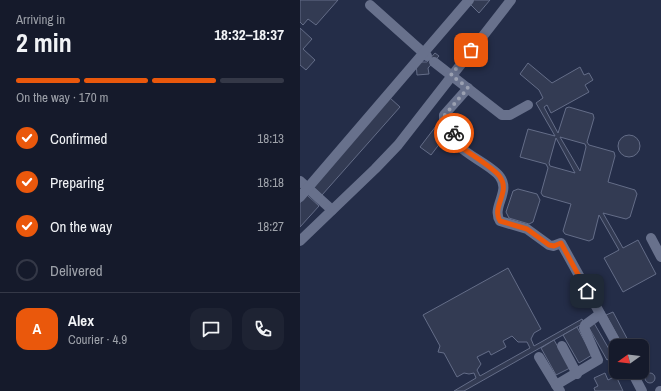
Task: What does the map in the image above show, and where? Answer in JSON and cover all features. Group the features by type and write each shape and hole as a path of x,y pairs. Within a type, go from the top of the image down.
{"street":[{"path":"300,196 304,184 429,58 469,0"},
{"path":"300,241 398,145 451,75 511,0"},
{"path":"370,6 429,58 502,114 510,115 528,105"},
{"path":"468,88 444,116 444,119 452,128 458,145 500,175 504,184 504,192 497,212 497,217 500,221 527,229 549,245 554,246 561,243 614,339"},
{"path":"304,184 332,210"},
{"path":"651,238 661,257"},
{"path":"539,357 558,388 598,360 584,328 585,325 600,314"},
{"path":"562,346 577,374"},
{"path":"636,379 642,391"}],"shaded area":[{"path":"300,0 661,0 661,391 300,391"}],"building":[{"path":"300,0 338,0 316,25 308,19 303,25 300,22"},
{"path":"473,0 490,0 479,13 470,4"},
{"path":"300,28 312,39 303,49 315,60 306,70 300,65"},
{"path":"435,53 439,56 428,68 429,74 417,75 416,62 427,62"},
{"path":"528,63 552,83 580,67 584,75 589,73 593,80 585,85 589,92 551,113 547,105 544,107 558,133 566,108 569,107 593,114 594,118 587,142 589,145 614,152 615,156 608,182 635,190 637,194 630,217 626,219 603,213 623,248 638,240 656,274 623,292 604,258 619,250 599,215 593,239 589,241 565,234 563,231 571,204 543,196 541,193 548,168 546,164 520,157 528,129 555,136 536,103 543,98 539,90 520,74","holes":["560,137 585,144 586,147 580,171","556,138 575,173 550,166 549,163"]},
{"path":"390,98 400,107 322,195 312,186"},
{"path":"436,126 447,134 431,155 420,147"},
{"path":"625,135 633,135 640,142 640,150 633,157 625,157 618,150 618,142"},
{"path":"518,189 537,194 540,200 533,222 529,224 509,218 506,212 513,191"},
{"path":"307,195 319,206 300,227 300,203"},
{"path":"508,268 541,329 534,333 531,339 534,346 582,319 584,323 464,391 454,391 476,378 474,373 464,373 457,377 444,353 438,352 440,346 423,315","holes":["512,336 518,342 527,342 530,348 480,376 477,370 481,364 477,357 489,351 491,355 506,347 503,341"]},
{"path":"613,312 627,339 619,339 606,315"},
{"path":"594,323 609,349 609,359 607,360 588,326"},
{"path":"577,327 592,355 579,363 563,335"},
{"path":"554,340 570,368 556,375 541,348"},
{"path":"605,373 608,380 617,379 623,391 595,391 594,388 598,386 594,378"},
{"path":"649,373 654,374 654,382 646,382 645,379 649,379"}],"way so far":[{"path":"454,133 452,128 445,122 444,116 468,88 451,75 471,50"}],"route":[{"path":"454,133 455,141 458,145 500,175 504,184 504,192 497,212 497,217 500,221 527,229 549,245 554,246 561,243 587,291"}]}
